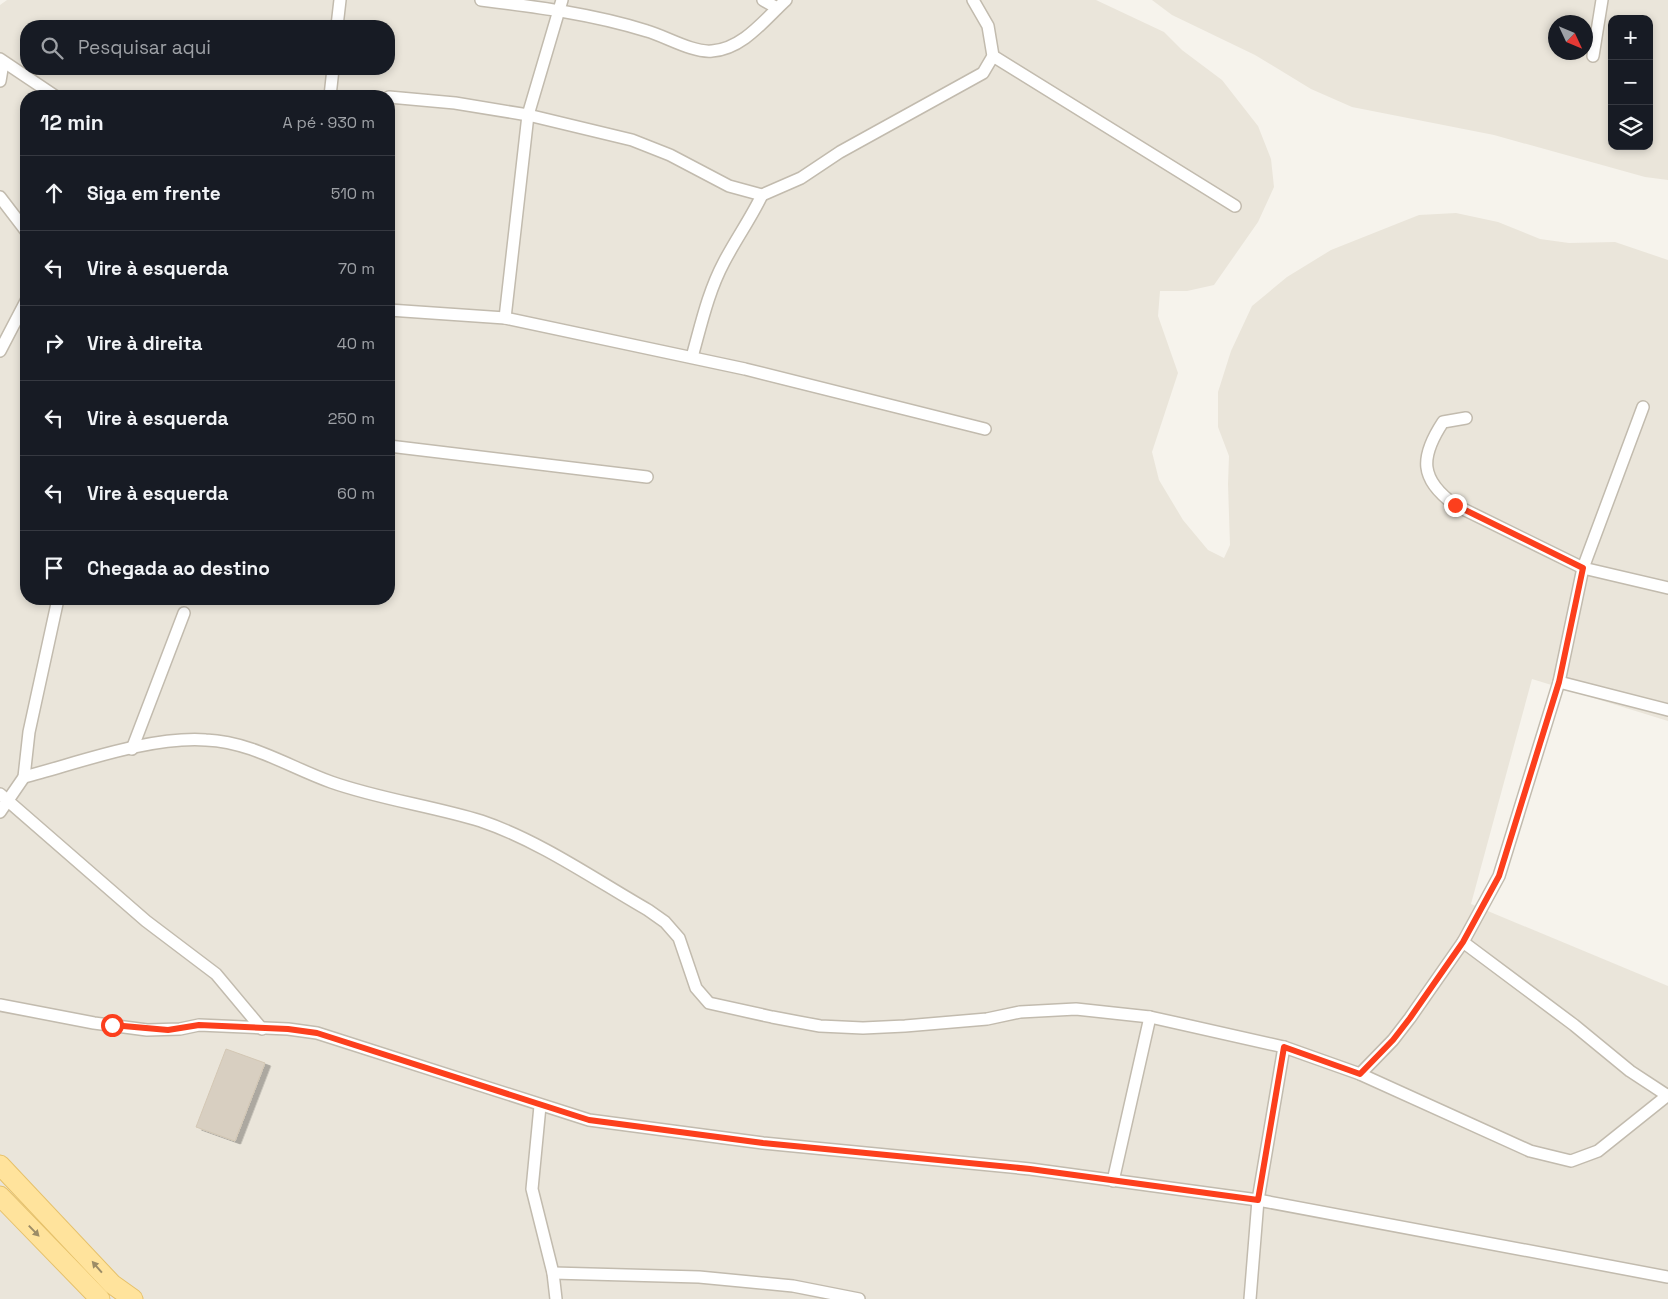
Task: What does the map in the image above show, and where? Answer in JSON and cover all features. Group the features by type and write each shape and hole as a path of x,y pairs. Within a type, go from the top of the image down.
{"main road":[{"path":"0,1165 112,1284 133,1299"},
{"path":"0,1196 100,1299"}],"street":[{"path":"338,20 340,0"},
{"path":"481,0 560,5 646,30 699,50 712,52 742,41 786,0"},
{"path":"764,0 777,8"},
{"path":"395,98 455,103 528,114 632,140 670,155 729,186 762,195 801,178 840,152 983,73 993,56 988,26 973,0"},
{"path":"1593,56 1602,0"},
{"path":"504,318 528,114 560,5"},
{"path":"993,56 1236,206"},
{"path":"0,81 1,61"},
{"path":"1,61 20,73"},
{"path":"23,75 46,90"},
{"path":"331,90 332,75"},
{"path":"692,357 708,298 723,263 747,225 762,195"},
{"path":"0,197 20,223"},
{"path":"395,310 504,318 692,357 985,429"},
{"path":"0,351 20,313"},
{"path":"1360,1074 1393,1040 1463,942 1499,876 1559,682 1583,568 1643,408"},
{"path":"1466,418 1443,422 1430,441 1426,459 1429,478 1436,489 1455,505 1583,568 1668,588"},
{"path":"395,447 647,477"},
{"path":"24,777 29,732 57,605"},
{"path":"132,749 184,613"},
{"path":"1559,682 1668,710"},
{"path":"0,812 4,798 24,777 132,749 173,741 206,740 249,748 274,756 330,782 482,822 538,846 648,910 665,922 679,938 696,988 709,1003 729,1009 820,1026 863,1028 987,1019 1020,1012 1076,1009 1150,1017 1284,1047 1360,1074 1530,1151 1571,1161 1598,1151 1668,1095 1630,1071 1574,1025 1463,942"},
{"path":"4,798 146,921 216,974 262,1029"},
{"path":"0,1005 94,1023 147,1030 180,1029 199,1025 288,1029 317,1033 410,1061 540,1106 589,1120 763,1143 956,1161 1258,1200 1668,1277"},
{"path":"1113,1181 1150,1017"},
{"path":"1250,1299 1258,1200 1284,1047"},
{"path":"540,1106 532,1189 552,1273 556,1299"},
{"path":"552,1273 699,1277 793,1286 860,1299"}],"shaded area":[{"path":"7,0 1096,0 1164,32 1182,50 1222,80 1258,126 1271,159 1274,187 1258,222 1214,285 1187,291 1160,291 1158,316 1178,373 1152,452 1159,480 1183,520 1208,550 1224,558 1230,545 1229,456 1218,427 1218,392 1231,351 1252,306 1287,277 1331,250 1419,215 1456,213 1498,222 1540,239 1569,243 1615,242 1668,260 1668,721 1532,679 1471,904 1668,986 1668,1299 0,1299 0,5"},
{"path":"1152,0 1668,0 1668,180 1645,177 1494,135 1352,107 1311,89 1255,55 1172,15"}],"building":[{"path":"226,1049 265,1063 235,1141 196,1127"}],"route":[{"path":"112,1025 147,1030 180,1029 199,1025 288,1029 317,1033 410,1061 540,1106 589,1120 763,1143 1030,1169 1258,1200 1284,1047 1360,1074 1393,1040 1410,1018 1463,942 1499,876 1559,682 1583,568 1455,505"}]}
